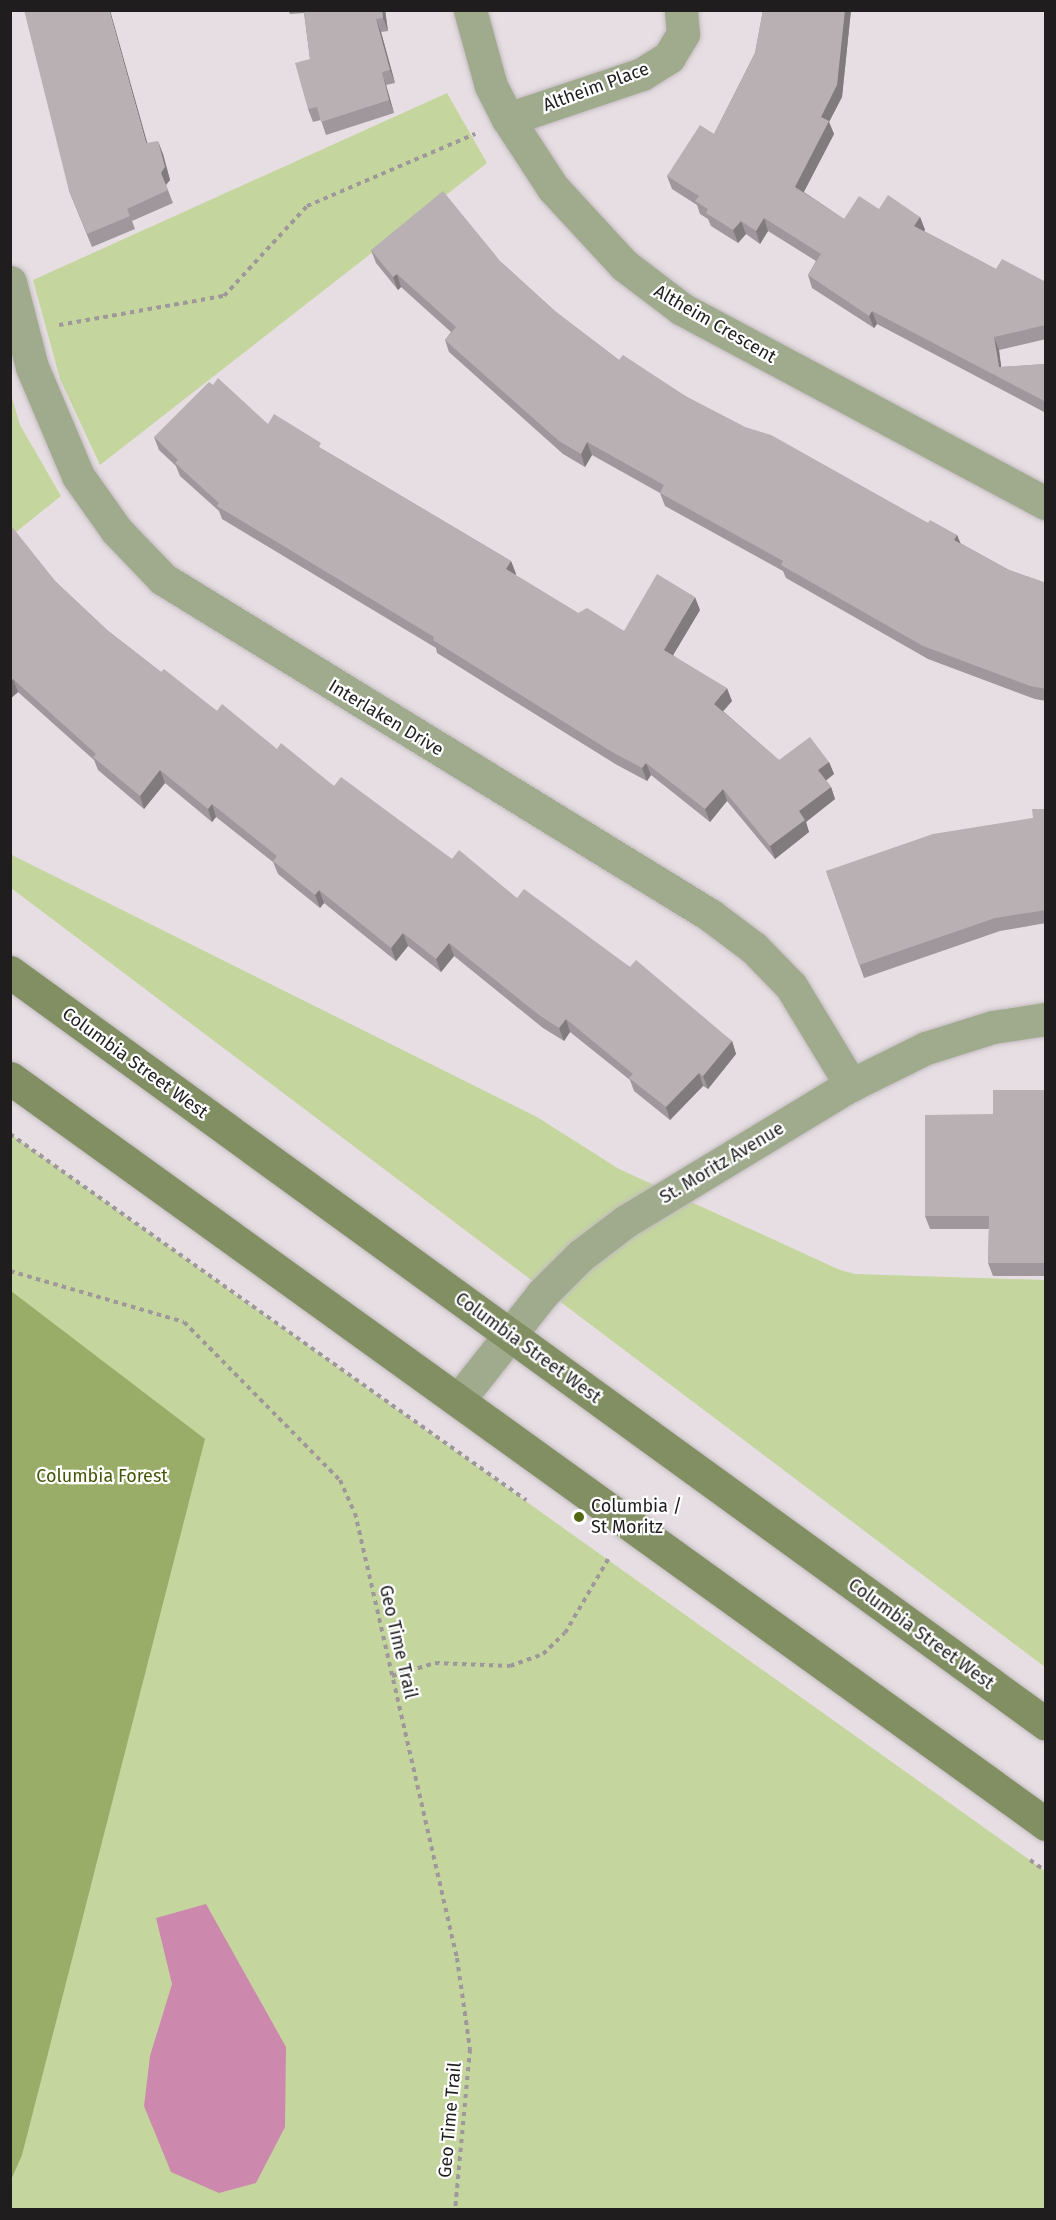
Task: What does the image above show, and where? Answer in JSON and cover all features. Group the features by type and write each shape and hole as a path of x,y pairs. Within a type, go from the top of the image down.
{"main road":[{"name":"Columbia Street West","path":"10,972 1046,1724"},
{"path":"10,1078 460,1398 1046,1824"}],"street":[{"name":"Altheim Crescent","path":"470,10 491,86 508,119 553,188 588,230 658,292 682,309 1046,503"},
{"name":"Altheim Place","path":"508,119 642,74 669,57 683,34 681,10"},
{"name":"Interlaken Drive","path":"10,282 32,367 78,476 117,531 163,579 710,915 754,948 791,986 850,1085"},
{"name":"St. Moritz Avenue","path":"460,1398 508,1334 580,1256 626,1221 850,1085 926,1048 993,1027 1046,1019"}],"path":[{"path":"52,328 224,296 307,207 508,119"},
{"path":"10,1134 530,1503"},
{"name":"Geo Time Trail","path":"10,1271 184,1322 340,1480 355,1513 457,1958 470,2049 456,2210"},
{"path":"392,1676 435,1663 510,1666 543,1654 565,1633 606,1557 616,1564"},
{"path":"1027,1858 1046,1871"}],"green space":[{"path":"447,93 487,163 100,465 60,379 33,280"},
{"path":"10,391 20,425 61,496 11,536"},
{"path":"10,854 537,1117 619,1169 840,1270 855,1274 1045,1280 1045,1667 11,888"},
{"path":"10,1134 1045,1871 1045,2209 11,2209"},
{"name":"Columbia Forest","path":"11,1291 205,1439 22,2155 11,2180"}],"shaded area":[{"path":"206,1904 286,2047 285,2127 256,2183 219,2193 171,2172 144,2106 150,2056 172,1984 156,1918"}],"building":[{"path":"24,10 109,10 146,143 158,141 165,167 161,173 168,190 127,209 130,216 87,234 69,191"},
{"path":"304,10 382,10 383,18 376,19 390,70 382,72 389,100 321,122 317,107 308,109 295,63 310,59"},
{"path":"763,10 845,10 837,85 821,117 829,121 795,187 844,219 859,196 879,209 888,195 920,217 914,226 996,269 1002,259 1046,282 1046,325 994,337 999,367 1046,364 1046,402 872,311 869,316 808,275 821,254 764,218 756,231 741,221 733,230 706,213 708,209 695,201 699,196 667,176 700,125 714,134 755,53"},
{"path":"443,191 501,262 556,312 619,360 623,355 687,397 745,427 771,435 928,523 930,520 957,535 954,540 1009,570 1046,583 1046,689 1030,686 923,646 781,565 783,561 660,493 664,485 587,442 581,454 559,441 445,340 456,327 397,274 393,277 371,250"},
{"path":"218,378 268,424 274,414 321,443 319,447 511,561 506,569 578,613 587,608 624,631 657,574 695,597 664,650 727,688 714,704 779,760 810,737 829,762 818,770 831,787 799,811 805,820 770,846 723,789 705,809 646,763 642,768 612,752 433,640 434,637 217,506 219,503 175,463 178,460 154,437 209,382 213,385"},
{"path":"13,528 56,582 107,630 161,672 164,669 217,711 222,704 277,749 281,743 334,786 341,777 452,859 459,850 517,898 524,889 630,967 636,960 732,1041 703,1076 699,1073 666,1107 629,1078 633,1074 566,1019 559,1028 539,1015 449,943 436,959 403,933 391,948 319,890 315,895 273,861 277,856 212,804 208,809 160,770 140,796 93,757 96,754 13,679 10,681 10,530"},
{"path":"1032,809 1046,809 1046,910 995,918 859,965 826,871 933,834 1033,818"},
{"path":"993,1090 1046,1090 1045,1263 988,1263 989,1216 925,1216 925,1115 993,1114"}],"place":[{"name":"Columbia / St Moritz","path":"579,1517"}]}
